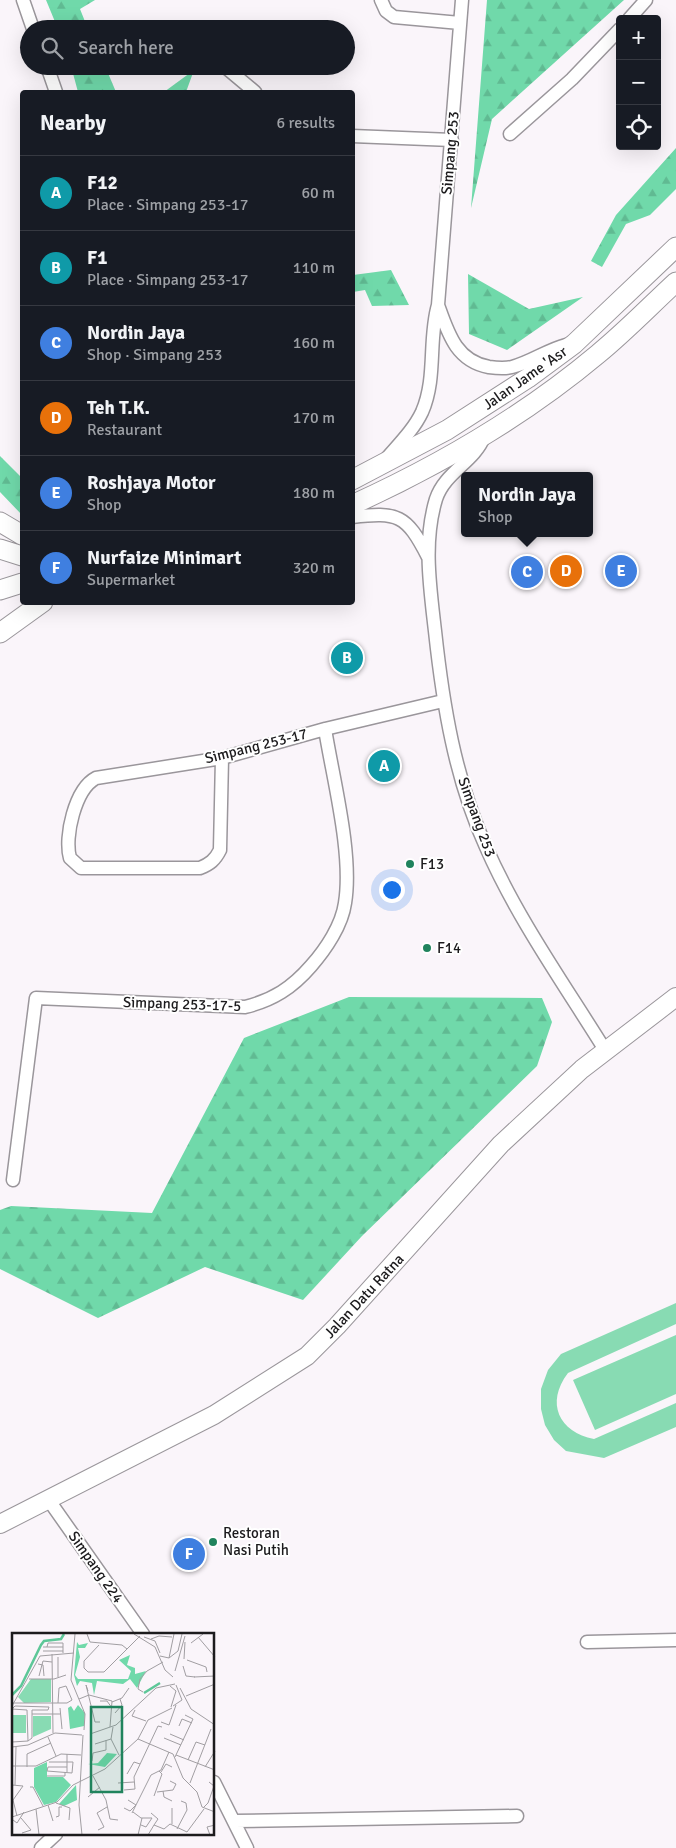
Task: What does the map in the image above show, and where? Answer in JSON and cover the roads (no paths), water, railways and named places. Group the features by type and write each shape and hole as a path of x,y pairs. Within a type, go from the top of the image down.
{"main road":[{"name":"Jalan Jame 'Asr","path":"355,478 447,430 528,378 574,344 676,247"},
{"name":"Jalan Jame 'Asr","path":"355,504 412,478 484,436 542,397 599,354 676,282"},
{"path":"0,522 20,534"},
{"path":"0,549 20,555"},
{"path":"0,590 20,584"},
{"path":"0,633 39,605"},
{"name":"Jalan Datu Ratna","path":"0,1524 214,1415 307,1356 337,1326 501,1144 545,1101 605,1050 676,996"}],"street":[{"path":"23,0 30,20"},
{"path":"380,0 386,11 394,17 460,23"},
{"name":"Simpang 253","path":"380,466 411,430 422,411 431,368 432,325 438,305 462,0"},
{"path":"633,15 646,0"},
{"path":"510,134 572,79 616,33"},
{"path":"50,75 55,90"},
{"path":"235,75 253,90"},
{"path":"355,136 452,140"},
{"name":"Simpang 253","path":"438,305 453,344 464,357 480,365 498,369 511,367 549,350 574,344"},
{"name":"Simpang 253","path":"484,436 480,446 452,474 437,497 428,557 443,701 464,784 486,848 540,947 605,1050"},
{"name":"Simpang 253","path":"355,516 374,513 389,514 400,520 408,525 418,538 428,557"},
{"name":"Simpang 253-17","path":"222,758 220,850 213,862 200,868 81,868 70,858 67,838 79,798 87,782 101,776 222,758 325,729 443,701"},
{"name":"Simpang 253-17-5","path":"13,1180 36,998 244,1007 266,1001 283,992 298,980 326,946 341,919 345,903 347,879 346,852 325,729"},
{"name":"Simpang 224","path":"48,1499 142,1633"},
{"path":"587,1642 676,1640"},
{"path":"215,1784 247,1848"},
{"path":"235,1821 518,1816"},
{"path":"41,1848 54,1836"}],"place":[{"name":"Teh T.K.","path":"566,571"},
{"name":"Roshjaya Motor","path":"621,571"},
{"name":"Nordin Jaya","path":"527,572"},
{"name":"F1","path":"347,658"},
{"name":"F12","path":"384,766"},
{"name":"F13","path":"410,864"},
{"name":"F14","path":"427,948"},
{"name":"Restoran Nasi Putih","path":"213,1542"},
{"name":"Nurfaize Minimart","path":"189,1554"}]}
